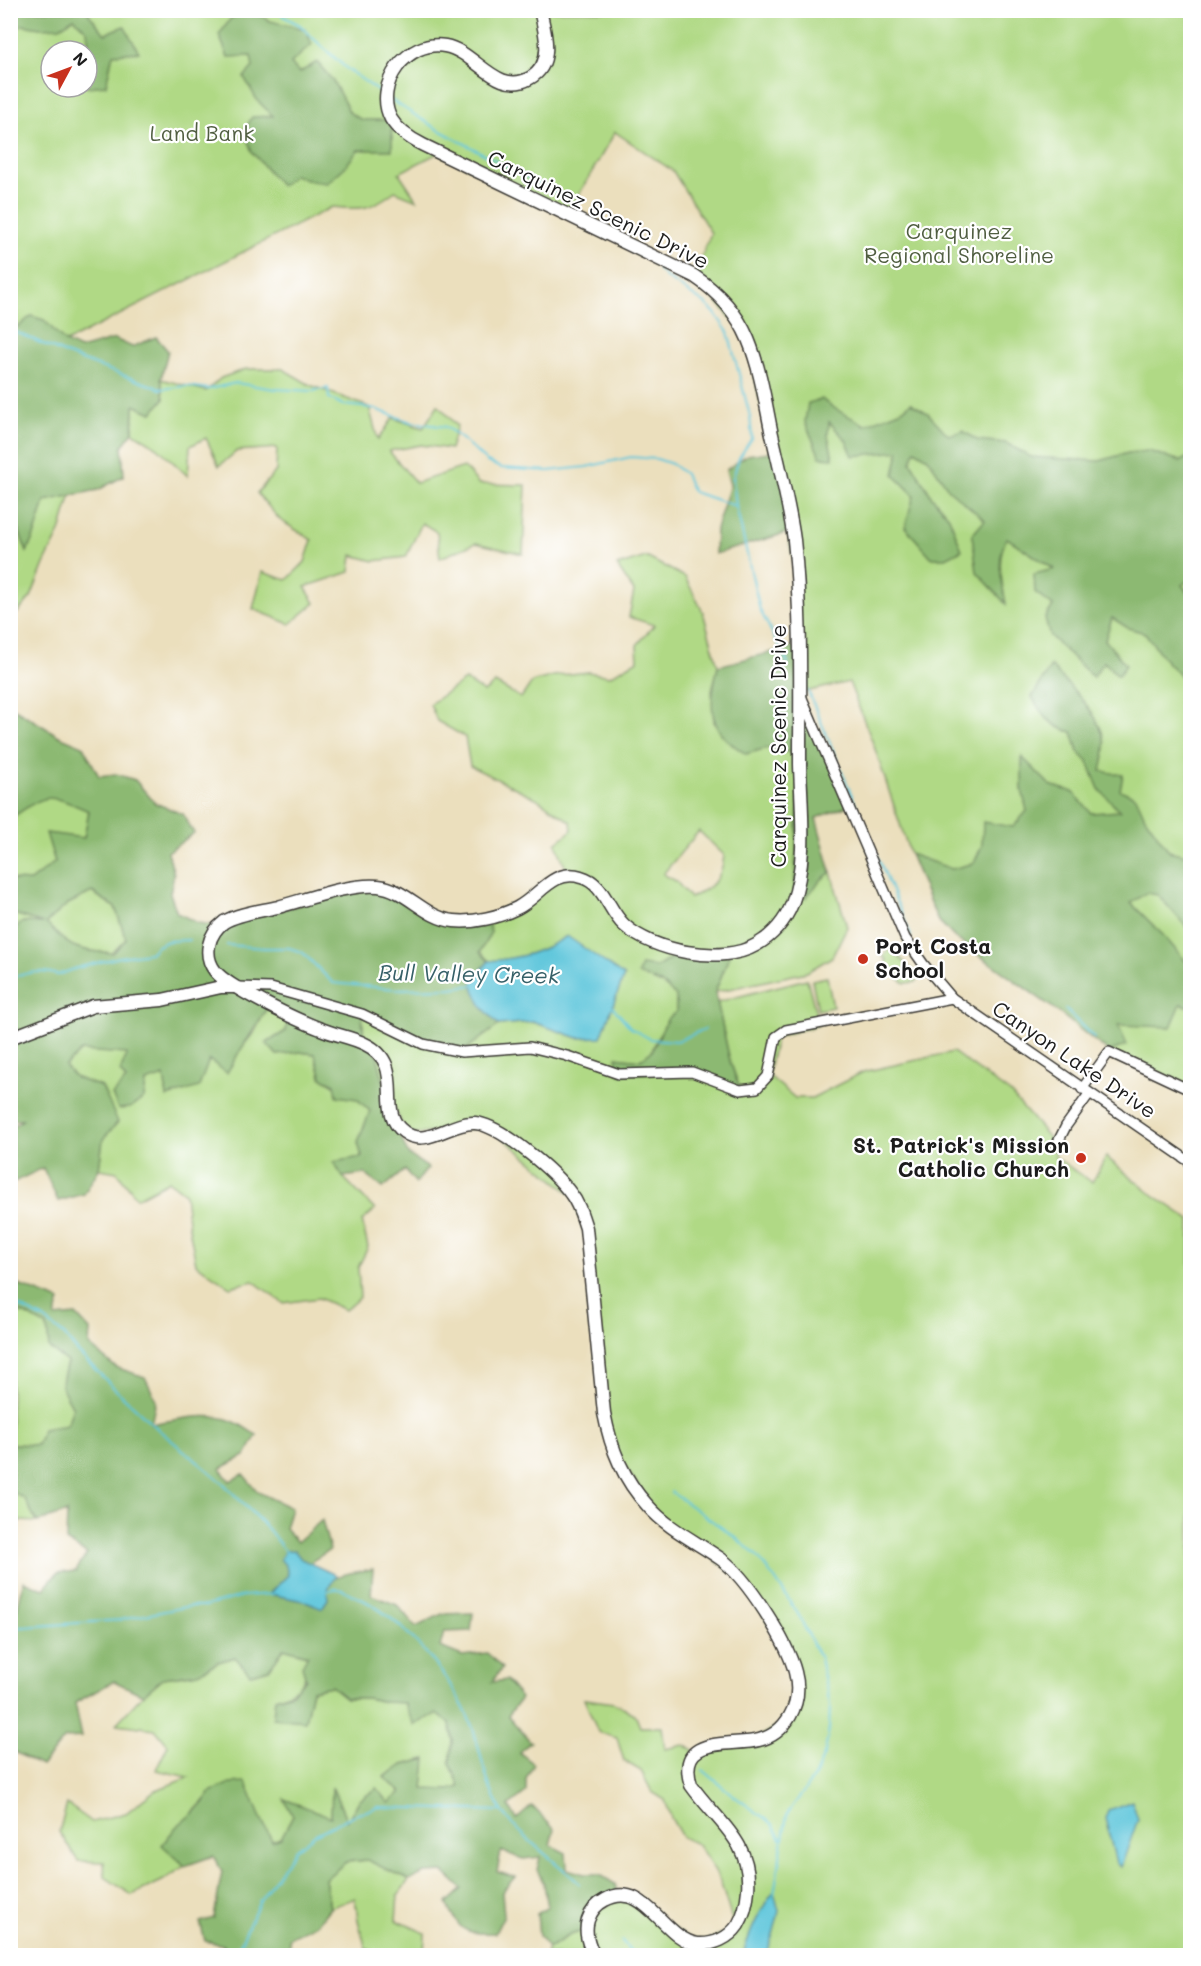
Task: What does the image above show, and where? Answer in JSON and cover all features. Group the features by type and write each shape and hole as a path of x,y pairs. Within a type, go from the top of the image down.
{"street":[{"name":"Carquinez Scenic Drive","path":"540,10 546,53 541,68 529,79 513,82 497,78 453,48 432,46 418,49 403,60 393,72 387,88 387,105 392,120 398,128 414,140 688,273 714,291 735,315 746,335 756,362 790,516 797,578 801,846 798,878 792,902 784,920 754,946 730,954 707,955 683,951 646,939 622,924 595,884 574,875 558,877 550,881 519,907 498,915 463,921 435,916 397,892 372,885 234,918 220,926 211,937 208,953 209,960 217,974 235,987 315,1027 363,1043 376,1051 386,1063 389,1071 394,1121 406,1135 423,1138 466,1123 490,1127 505,1135 566,1188 577,1203 586,1228 604,1413 618,1464 627,1480 649,1507 676,1530 721,1559 741,1577 760,1605 792,1662 797,1697 794,1708 783,1726 760,1740 705,1746 697,1752 689,1767 688,1777 691,1785 733,1834 744,1853 748,1873 748,1894 739,1923 724,1939 697,1944 678,1936 638,1899 618,1895 603,1901 592,1911 589,1918 588,1939 594,1956"},
{"name":"Canyon Lake Drive","path":"800,693 905,938 924,965 952,998 1191,1162"},
{"path":"10,1038 93,1005 162,1000 221,987 271,988 362,1014 423,1044 462,1052 530,1047 567,1056 619,1074 692,1072 740,1090 757,1088 768,1076 776,1037 786,1030 952,998"},
{"path":"1056,1146 1109,1052 1191,1090"}],"green space":[{"path":"11,10 91,11 88,13 105,34 124,26 139,52 113,54 106,85 99,86 99,39 88,39 87,31 74,18 60,27 40,28 22,25 11,32"},
{"name":"Carquinez Regional Shoreline","path":"11,11 1190,11 1190,1090 1109,1052 1053,1008 954,937 937,919 910,854 874,746 849,682 800,693 797,578 746,335 694,276 711,233 673,171 615,132 567,215 438,153 399,173 417,200 395,191 379,202 365,207 332,207 11,370"},
{"path":"243,11 252,11 270,21 305,29 312,44 291,63 299,73 317,62 333,81 350,113 362,120 392,120 392,150 358,150 345,167 327,183 311,181 294,175 281,186 252,152 244,131 252,117 273,116 257,100 244,77 253,67 251,56 228,57 219,35 231,18"},
{"path":"31,316 44,320 65,342 80,349 115,339 132,347 156,337 168,351 161,379 164,399 152,413 134,405 133,432 122,446 124,476 98,490 45,501 27,552 11,509 10,320 18,327"},
{"path":"246,369 283,369 310,385 369,407 378,440 393,418 423,428 438,405 457,426 450,449 421,445 389,451 416,483 464,467 479,484 526,485 523,554 476,543 440,558 437,532 422,523 406,557 374,561 352,555 350,572 305,587 315,603 290,624 253,609 262,572 287,580 305,562 312,540 280,520 257,493 276,471 277,448 237,451 219,466 206,438 190,446 188,476 158,448 133,432 134,404 164,399 161,379 206,391 221,378"},
{"path":"822,399 865,425 902,410 911,403 928,413 948,435 963,431 977,440 1006,443 1031,457 1099,461 1128,453 1148,451 1181,461 1190,456 1190,579 1182,585 1190,594 1190,686 1166,661 1145,633 1128,628 1112,618 1105,640 1126,665 1118,676 1104,662 1093,677 1050,636 1045,618 1053,606 1035,592 1034,574 1054,569 1007,538 1000,562 1006,604 977,572 972,535 985,520 949,490 928,458 915,450 911,462 932,497 949,517 962,550 946,558 932,558 905,527 914,495 894,475 899,451 853,456 846,440 829,422 828,435 833,458 820,457 805,422 808,403"},
{"path":"776,451 793,531 715,554 716,529 730,485 726,470 747,455"},
{"path":"71,494 60,532 31,597 11,620 10,509 27,551 45,501"},
{"path":"646,557 685,577 703,612 718,666 712,691 714,722 725,738 746,754 767,748 800,754 806,897 831,872 847,927 832,957 807,972 715,992 730,955 657,967 639,974 662,984 677,996 676,1012 657,1038 652,1051 640,1060 616,1057 692,1072 740,1089 730,1061 717,1002 807,979 819,1025 776,1037 768,1075 795,1098 812,1098 863,1072 953,1052 1010,1093 1056,1146 1055,1157 1092,1182 1106,1157 1149,1192 1190,1220 1190,1955 546,1955 548,1948 570,1935 586,1930 592,1911 628,1896 697,1944 735,1929 720,1881 707,1858 697,1844 682,1837 671,1818 665,1800 652,1792 641,1771 624,1761 617,1738 598,1732 584,1699 614,1703 635,1714 640,1727 662,1727 665,1749 684,1745 697,1752 751,1742 789,1718 795,1673 746,1584 660,1518 612,1448 587,1241 572,1195 490,1127 407,1135 364,1043 362,1014 462,1052 499,1025 533,1022 578,1038 601,1036 624,976 545,949 514,959 489,961 480,952 491,932 486,918 566,875 556,843 572,830 571,822 536,798 470,766 465,737 437,721 430,704 465,680 484,692 495,683 521,698 532,682 554,676 588,672 610,676 638,660 637,645 654,625 629,617 634,591 617,566","holes":["699,831 724,855 718,877 710,886 690,898 676,881 663,874"]},
{"path":"799,645 800,694 848,806 816,818 831,872 806,897 794,895 800,754 767,748 746,754 728,741 720,731 715,723 712,704 718,666"},
{"path":"1051,666 1083,701 1097,721 1105,743 1101,771 1123,775 1120,790 1136,797 1145,817 1169,851 1190,856 1190,931 1158,895 1146,893 1131,903 1190,966 1190,1007 1181,1004 1171,1027 1118,1025 1127,1045 1109,1052 1053,1008 954,937 937,919 910,854 952,869 974,863 982,845 983,822 1013,827 1027,811 1022,790 1022,757 1050,785 1073,792 1091,813 1120,811 1099,789 1088,762 1078,751 1072,732 1058,727 1048,719 1032,697"},
{"path":"10,706 59,736 83,746 99,776 116,774 135,780 155,803 183,814 194,833 168,852 174,874 170,893 177,913 198,923 220,926 372,885 435,916 486,918 491,932 480,952 489,961 476,976 482,1007 499,1025 462,1052 423,1044 362,1014 364,1043 376,1051 394,1121 408,1154 428,1168 416,1183 405,1170 383,1188 365,1174 343,1177 333,1162 362,1157 358,1142 370,1111 357,1099 337,1096 335,1084 322,1078 315,1054 300,1052 277,1055 266,1043 286,1031 288,1014 269,1004 227,1073 209,1060 199,1087 167,1097 164,1076 146,1082 144,1098 130,1108 118,1109 112,1095 126,1080 120,1072 127,1054 81,1051 65,1066 76,1078 102,1087 118,1122 103,1139 99,1169 84,1194 58,1201 43,1168 14,1182 11,1180 11,1127 24,1119 11,1121 11,931 23,922 43,923 11,915 11,880 30,881 55,862 46,833 84,838 89,811 64,801 48,798 33,804 11,818","holes":["92,892 115,907 126,939 113,953 75,947 62,939 46,923 68,904"]},
{"path":"41,798 58,798 89,810 84,839 47,834 55,862 30,881 11,880 11,818"},
{"path":"92,892 115,907 126,939 112,953 75,947 62,939 46,924 23,922 11,931 11,915 46,923 68,904"},
{"path":"890,948 916,974 918,979 916,982 905,983 883,968 887,960 883,957"},
{"path":"683,951 730,954 715,992 730,1061 740,1090 692,1072 619,1074 616,1057 640,1060 652,1051 668,1018 676,1012 676,996 662,984 638,974 641,965 657,967"},
{"path":"827,977 833,1007 818,1010 812,980"},
{"path":"269,1004 288,1014 286,1031 267,1043 277,1055 300,1052 316,1054 321,1077 357,1099 370,1111 358,1142 362,1157 334,1162 343,1177 375,1210 362,1221 368,1247 358,1268 360,1297 345,1310 319,1298 283,1303 253,1281 230,1287 196,1264 185,1193 169,1181 137,1198 117,1172 99,1169 103,1139 102,1087 76,1078 64,1066 81,1051 128,1053 144,1098 146,1082 164,1075 167,1096 209,1060 227,1072 239,1051 255,1031"},
{"path":"11,1282 60,1301 55,1317 76,1315 90,1330 89,1345 115,1367 145,1377 156,1400 151,1424 202,1416 223,1418 257,1435 245,1456 220,1469 230,1481 243,1474 258,1492 291,1508 285,1528 297,1542 322,1520 330,1550 312,1561 295,1587 373,1569 371,1595 397,1605 416,1627 442,1614 473,1613 471,1631 444,1632 440,1647 462,1656 487,1653 502,1668 492,1682 506,1680 521,1698 508,1716 531,1742 519,1752 534,1764 526,1779 526,1792 508,1806 517,1819 532,1806 554,1829 550,1845 566,1853 567,1869 584,1874 599,1874 615,1884 618,1895 603,1901 587,1930 570,1935 548,1948 539,1936 537,1914 548,1907 544,1884 537,1870 540,1857 523,1859 501,1851 497,1872 515,1877 502,1892 504,1915 495,1933 470,1932 459,1925 447,1903 462,1889 444,1872 425,1873 409,1880 367,1860 346,1862 325,1879 330,1908 317,1924 289,1938 290,1955 218,1955 224,1945 205,1941 200,1922 214,1918 222,1871 213,1856 185,1866 162,1845 176,1827 199,1808 212,1791 230,1783 246,1782 272,1841 281,1838 293,1816 284,1799 331,1817 332,1787 347,1821 359,1801 377,1788 389,1803 401,1792 384,1777 403,1765 426,1759 423,1789 449,1790 460,1787 450,1763 453,1741 450,1723 436,1714 414,1725 404,1703 367,1698 346,1698 331,1686 312,1690 305,1721 273,1718 275,1698 292,1693 306,1679 302,1666 308,1655 284,1648 269,1669 250,1674 235,1657 218,1662 198,1673 163,1678 143,1695 114,1681 75,1703 82,1737 65,1738 41,1766 11,1750 11,1605 17,1610 24,1581 44,1589 57,1573 76,1571 87,1554 66,1541 67,1512 37,1522 24,1498 11,1492 11,1444 37,1445 43,1429 67,1425 73,1408 61,1386 67,1362 49,1348 47,1326 25,1314 11,1310"},
{"path":"11,1310 25,1314 47,1326 49,1348 67,1362 61,1386 73,1408 67,1425 37,1445 11,1444"},
{"path":"10,1492 24,1498 37,1522 19,1521 11,1517"},
{"path":"284,1648 309,1656 301,1684 292,1691 275,1698 273,1718 305,1720 312,1690 331,1686 346,1698 404,1702 436,1713 450,1723 453,1741 450,1763 460,1787 449,1790 423,1790 425,1759 403,1765 384,1777 401,1792 389,1803 377,1788 359,1801 347,1821 333,1789 331,1818 285,1800 293,1816 281,1838 272,1841 260,1816 212,1791 163,1845 185,1866 162,1881 132,1895 105,1877 104,1862 78,1861 59,1832 67,1804 92,1822 126,1813 154,1791 189,1777 156,1770 168,1745 155,1729 116,1724 143,1695 163,1678 198,1673 218,1662 236,1657 251,1674 269,1669"},
{"path":"368,1860 409,1880 398,1895 396,1920 425,1933 424,1953 421,1955 384,1955 366,1949 355,1898 330,1908 325,1879 346,1862"}],"water":[{"path":"567,936 624,976 601,1037 578,1038 533,1022 499,1025 482,1007 472,985 476,976 489,961 530,954"},
{"path":"294,1550 301,1559 336,1575 327,1591 328,1599 322,1608 308,1602 269,1594 288,1575 286,1566 280,1559 285,1551"},
{"path":"1132,1801 1138,1819 1121,1867 1116,1863 1105,1818 1108,1810"},
{"path":"774,1892 779,1911 765,1955 755,1955 744,1951 756,1920"}],"waterway":[{"path":"279,10 283,16 300,25 346,68 381,93"},
{"path":"391,100 439,130 568,199"},
{"path":"658,269 667,278 704,303 714,312 728,332 750,416 752,438 739,458 733,478 736,506 760,610 788,663"},
{"path":"10,332 18,333 73,357 161,389 187,386 209,389 236,383 275,389 313,391 328,388 329,398 343,405 372,408 411,422 446,427 487,462 501,468 548,471 586,467 631,457 657,459 672,464 685,474 693,492 736,506"},
{"path":"808,691 911,936"},
{"name":"Bull Valley Creek","path":"10,978 40,972 58,975 120,957 150,953 157,946 168,941 189,940"},
{"name":"Bull Valley Creek","path":"227,945 289,948 302,952 333,983 396,989 474,985"},
{"name":"Bull Valley Creek","path":"612,1006 631,1028 650,1039 677,1041 705,1029"},
{"name":"Bull Valley Creek","path":"1065,1009 1094,1038"},
{"path":"10,1302 44,1319 64,1335 77,1351 160,1431 222,1482 269,1530 286,1552"},
{"path":"671,1492 735,1537 757,1556 798,1614 820,1658 830,1705 825,1752 815,1776 787,1814 774,1894"},
{"path":"325,1591 342,1590 373,1606 391,1618 424,1651 439,1669 463,1707 472,1726 492,1792 503,1812 530,1841 580,1884"},
{"path":"10,1628 120,1620 190,1606 206,1606 243,1596 272,1594"},
{"path":"703,1770 773,1824 781,1839"},
{"path":"235,1956 260,1900 295,1850 314,1835 352,1816 378,1807 501,1811"},
{"path":"622,1941 635,1956"}],"place":[{"name":"Port Costa School","path":"863,959"},
{"name":"St. Patrick's Mission Catholic Church","path":"1081,1158"}],"park label":[{"name":"Land Bank","path":"202,134"}]}
